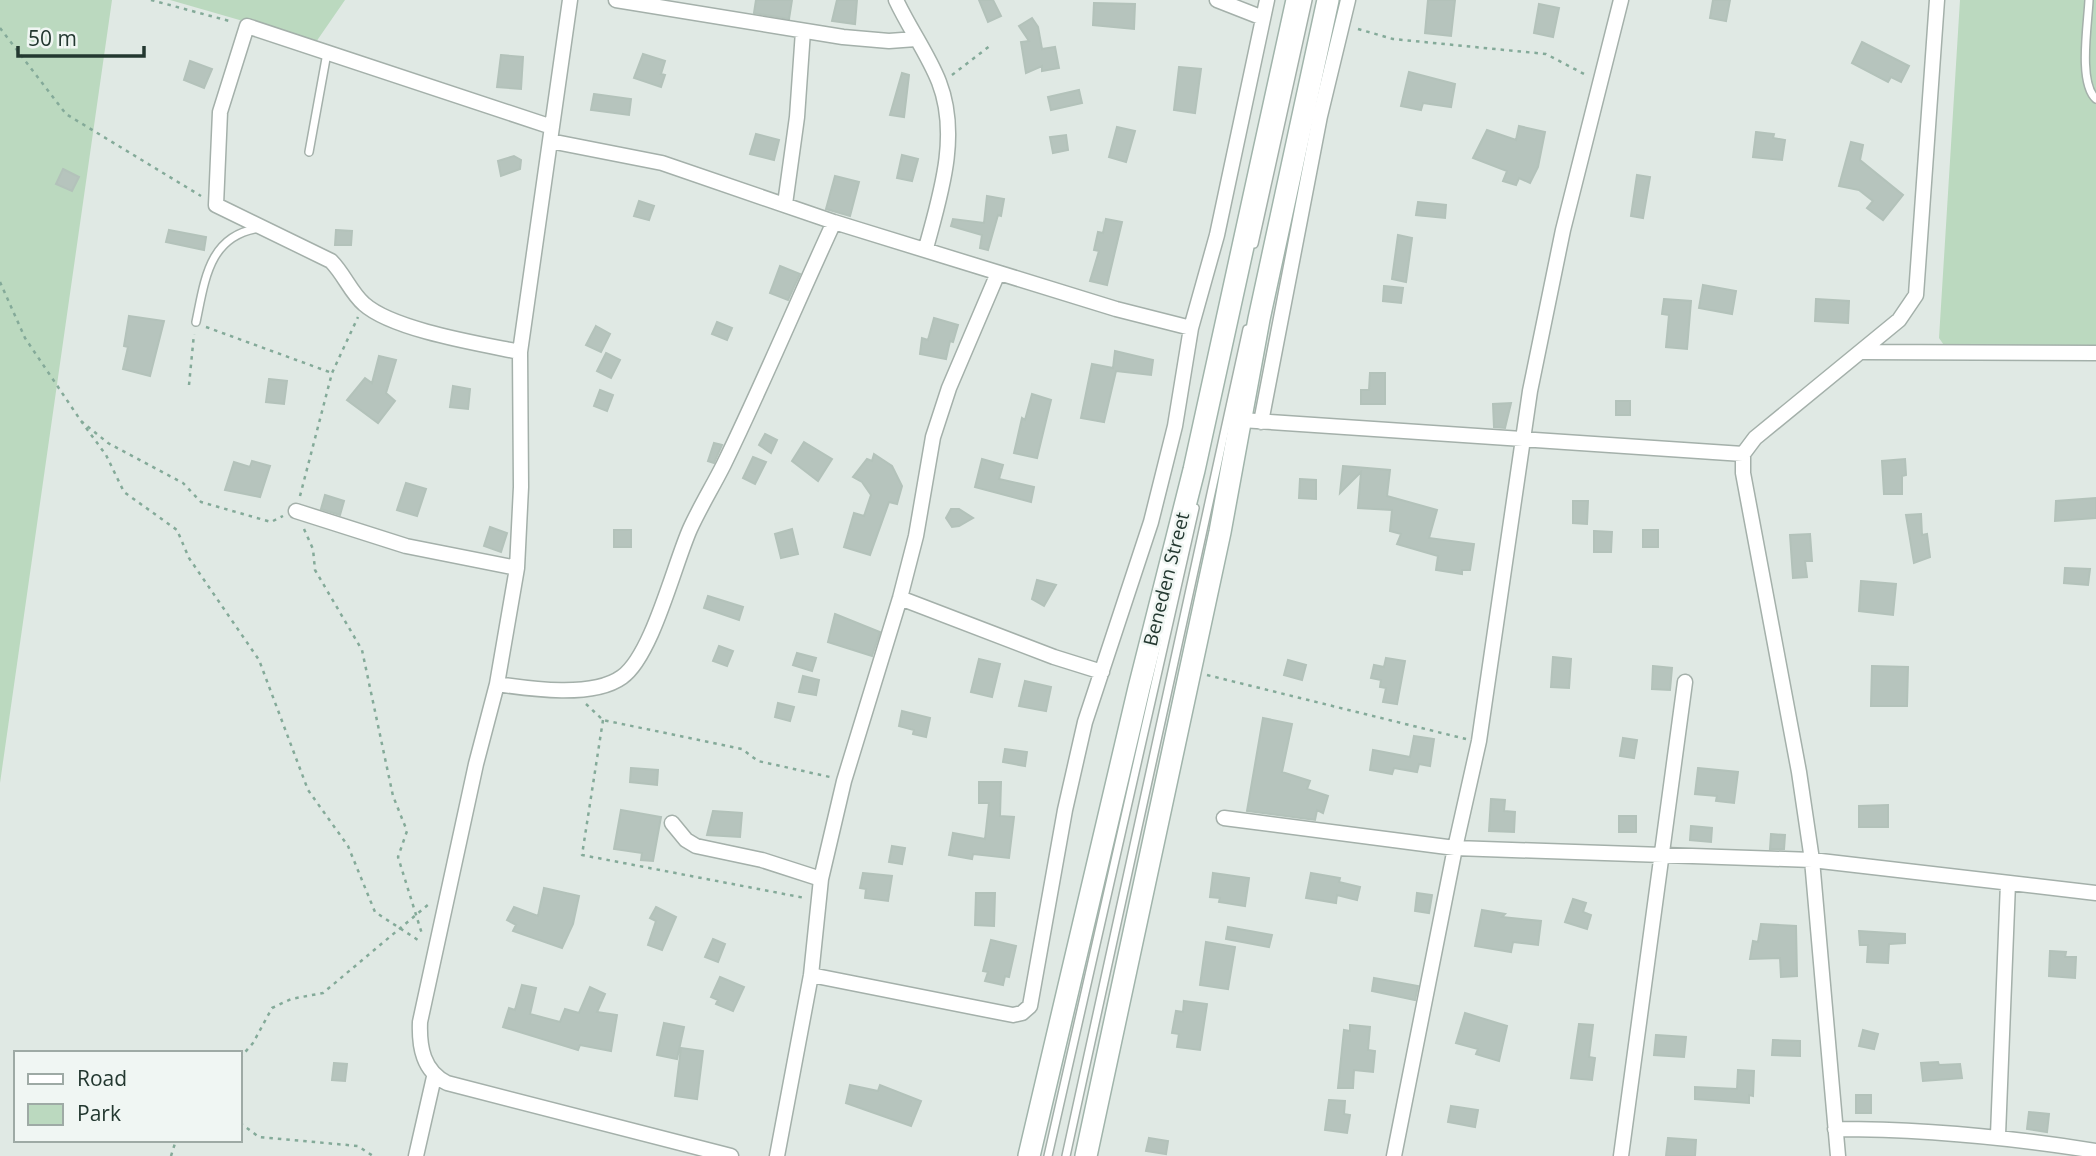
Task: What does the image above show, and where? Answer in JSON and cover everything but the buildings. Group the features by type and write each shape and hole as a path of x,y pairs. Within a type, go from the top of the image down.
{"main road":[{"name":"Beneden Street","path":"1029,1156 1139,688 1194,470 1297,0"},
{"path":"1086,1156 1190,671 1251,421 1259,319 1328,0"}],"street":[{"path":"416,1156 434,1077 419,1043 420,1021 454,875 476,764 497,684 517,568 521,487 520,352 570,0"},
{"path":"616,0 878,41 916,39"},
{"path":"896,0 940,84 946,108 948,142 943,186 926,248"},
{"path":"1217,0 1263,18"},
{"path":"811,975 1013,1015 1030,1006 1065,810 1085,722 1151,522 1175,426 1191,328 1217,235 1267,0"},
{"path":"1348,0 1251,421 1743,454"},
{"path":"1394,1156 1479,741 1530,390 1563,230 1621,0"},
{"path":"1838,1156 1812,860 1799,772 1743,473 1743,454 1755,438 1864,352 1908,309 1918,286 1937,0"},
{"path":"520,352 428,332 365,304 345,275 331,261 216,205 220,112 247,26 327,52 551,134 662,163 834,222 926,248 998,273 1191,328"},
{"path":"785,204 797,117 803,31"},
{"path":"497,684 541,690 572,689 617,681 634,666 653,628 689,531 724,464 834,222"},
{"path":"777,1156 811,975 821,879 844,780 900,598 916,536 933,437 949,388 998,273"},
{"path":"1864,352 2096,354"},
{"path":"296,511 406,546 517,568"},
{"path":"900,598 1054,657 1102,672"},
{"path":"1621,1156 1685,682"},
{"path":"1224,818 1455,848 1812,860 2096,892"},
{"path":"672,823 686,840 695,846 762,860 821,879"},
{"path":"1997,1135 2008,883"},
{"path":"434,1077 447,1083 730,1156"},
{"path":"1835,1129 1918,1129 1997,1135 2096,1151"}],"lane":[{"path":"1253,249 1308,0"},
{"path":"1066,1156 1319,0"},
{"path":"2089,0 2085,72 2087,86 2096,99"},
{"path":"309,152 327,52"},
{"path":"195,322 204,284 218,250 233,235 260,228"},
{"path":"1048,1156 1214,425"}],"path":[{"path":"151,0 247,26"},
{"path":"1342,25 1393,38 1546,54 1601,83"},
{"path":"0,29 66,114 216,205"},
{"path":"940,84 991,45"},
{"path":"0,282 25,338 106,455 124,492 177,530 189,558 259,660 308,790 348,846 375,912 425,944 398,857 407,831 393,796 362,650 315,570 313,549 296,511 332,373 365,304"},
{"path":"189,385 195,322"},
{"path":"218,333 332,373"},
{"path":"80,421 108,443 183,483 201,502 271,522 296,511"},
{"path":"1190,671 1479,741"},
{"path":"572,689 603,720 742,749 758,761 844,780"},
{"path":"603,720 582,855 696,879 789,893 818,902"},
{"path":"242,1056 253,1043 272,1008 291,999 323,993 418,916 454,875"},
{"path":"242,1124 259,1137 358,1146 373,1156"}],"green space":[{"path":"0,0 112,0 0,783"},
{"path":"170,0 345,0 316,42"},
{"path":"1960,0 2096,0 2096,352 1948,351 1939,338"}]}
